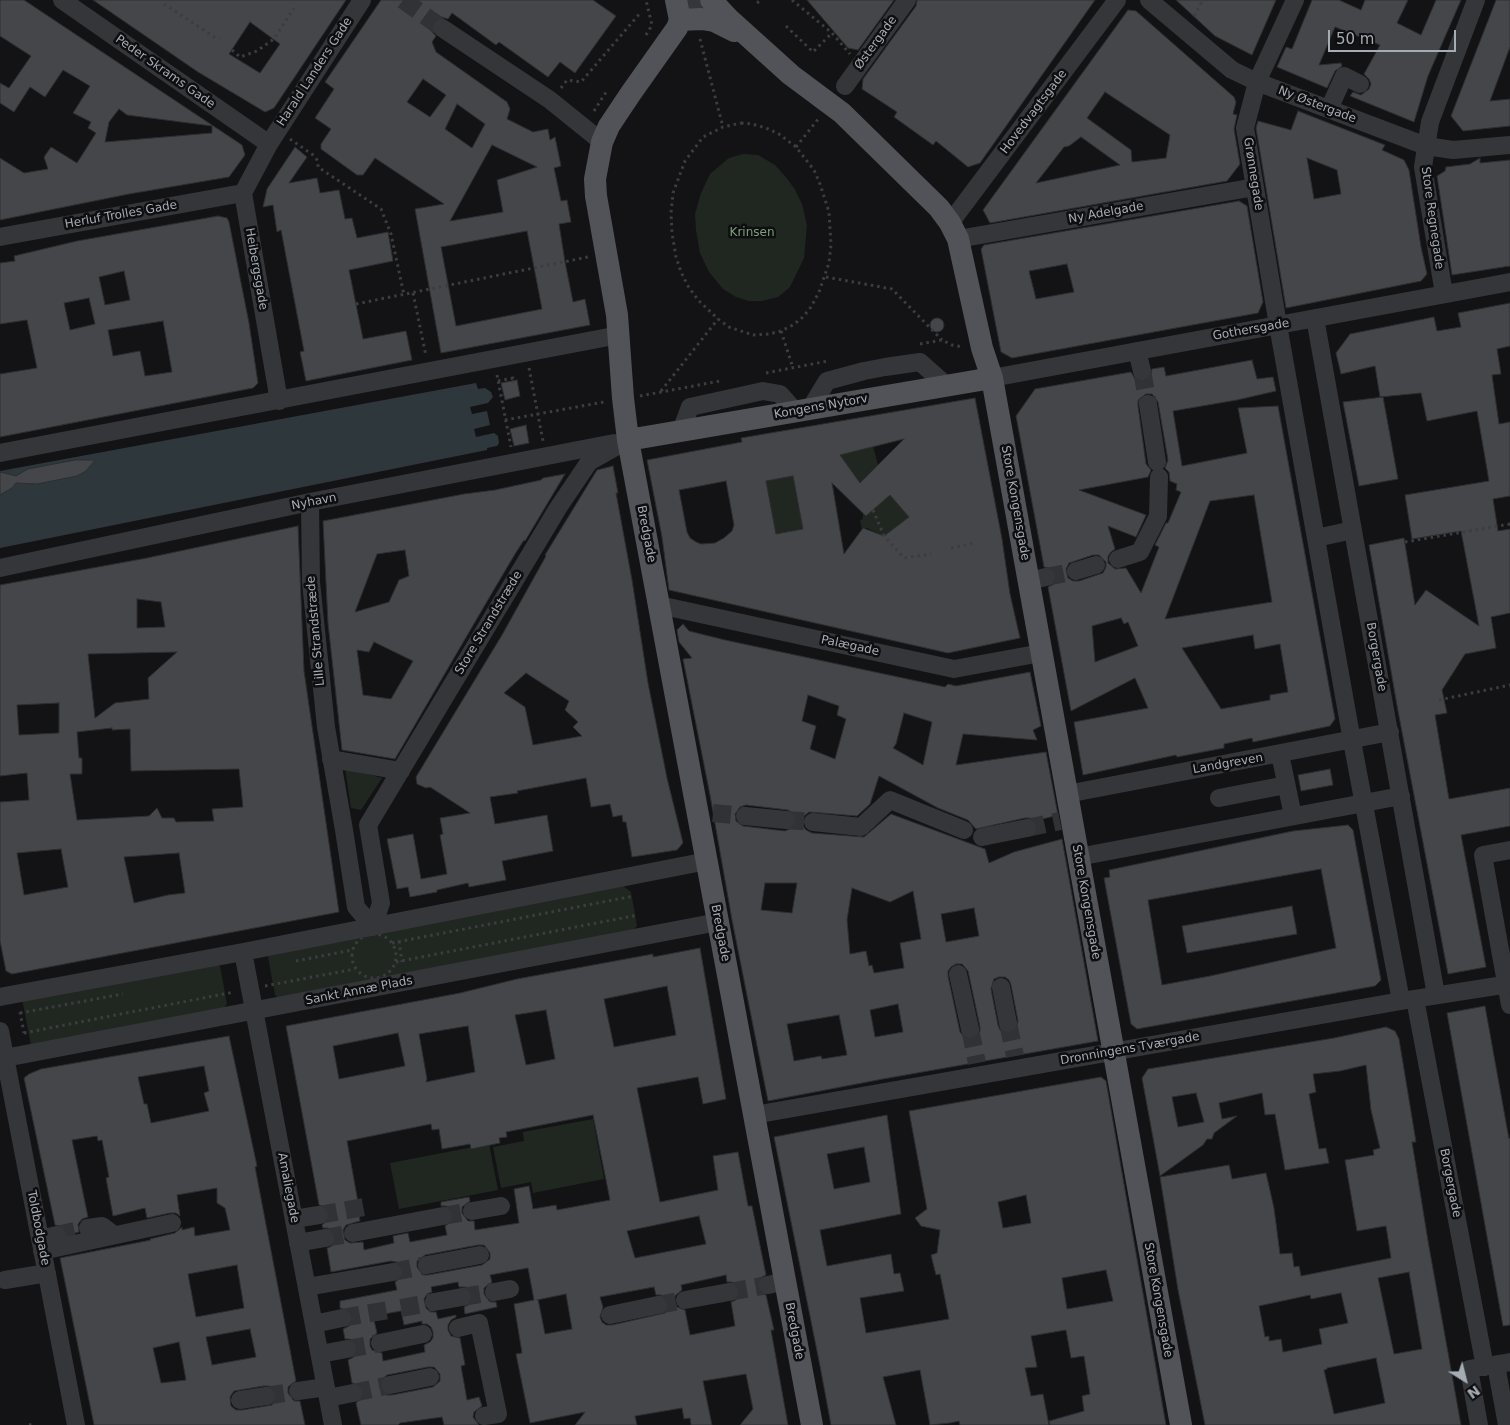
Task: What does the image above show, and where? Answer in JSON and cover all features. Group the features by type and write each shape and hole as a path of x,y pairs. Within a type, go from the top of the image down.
{"main road":[{"path":"711,0 791,75 842,113 939,208 954,231 982,348 992,378"},
{"path":"628,440 623,398 618,316 596,196 595,179 602,142 609,126 684,17 714,21 751,39"},
{"name":"Kongens Nytorv","path":"628,440 992,378"},
{"name":"Store Kongensgade","path":"992,378 1037,579 1041,653 1067,794 1066,820 1078,857 1181,1425"},
{"name":"Bredgade","path":"628,440 659,605 706,814 706,862 754,1115 776,1283 812,1425"}],"street":[{"name":"Peder Skrams Gade","path":"62,0 273,137"},
{"name":"Harald Landers Gade","path":"273,137 362,0"},
{"path":"684,17 699,0"},
{"name":"Østergade","path":"845,86 907,0"},
{"name":"Hovedvagtsgade","path":"954,231 1117,0"},
{"name":"Ny Østergade","path":"1149,0 1232,70 1257,82 1426,146 1453,150 1510,145"},
{"name":"Grønnegade","path":"1278,325 1245,128 1257,82 1295,0"},
{"name":"Store Regnegade","path":"1444,294 1423,167 1430,122 1476,0"},
{"path":"442,28 550,100 602,142"},
{"path":"1329,109 1344,76 1360,84"},
{"path":"243,193 273,137"},
{"name":"Ny Adelgade","path":"954,231 1255,187"},
{"name":"Herluf Trolles Gade","path":"0,237 243,193"},
{"name":"Heibergsgade","path":"243,193 279,401"},
{"name":"Gothersgade","path":"992,378 1510,282"},
{"name":"Borgergade","path":"1315,318 1436,995"},
{"name":"Borgergade","path":"1278,325 1364,803 1490,1366 1508,1425"},
{"path":"0,453 619,335"},
{"path":"1137,351 1142,370"},
{"path":"1118,559 1140,552 1158,516 1158,470 1148,404"},
{"name":"Nyhavn","path":"0,568 310,502 628,440"},
{"name":"Store Strandstræde","path":"368,825 558,508 589,462 628,440"},
{"name":"Lille Strandstræde","path":"310,502 311,582 326,727 356,908 373,926"},
{"path":"1316,538 1353,530"},
{"path":"1076,571 1096,565"},
{"name":"Palægade","path":"659,605 954,669 1041,653"},
{"name":"Landgreven","path":"1067,794 1352,741 1390,732"},
{"path":"1280,754 1293,816"},
{"path":"332,759 401,771"},
{"path":"1219,798 1286,785"},
{"path":"1078,857 1401,796"},
{"path":"813,822 861,827 890,800 964,830"},
{"path":"745,816 786,820"},
{"path":"344,830 368,825 381,903 373,926"},
{"path":"982,837 1027,828"},
{"path":"1510,850 1483,855 1508,984 1510,1005"},
{"path":"8,995 243,952 706,862"},
{"name":"Sankt Annæ Plads","path":"3,1058 718,922"},
{"name":"Amaliegade","path":"243,952 333,1425"},
{"path":"958,974 970,1029"},
{"name":"Dronningens Tværgade","path":"754,1115 1017,1062 1113,1052 1508,984"},
{"path":"1001,987 1008,1023"},
{"name":"Toldbodgade","path":"0,1031 3,1058 47,1242 47,1273 76,1425"},
{"path":"472,1211 502,1206"},
{"path":"294,1219 319,1215"},
{"path":"353,1233 443,1216"},
{"path":"47,1242 114,1235 172,1224"},
{"path":"88,1228 102,1226 114,1235"},
{"path":"298,1243 325,1238"},
{"path":"427,1266 480,1255"},
{"path":"307,1287 393,1272"},
{"path":"6,1280 47,1273"},
{"path":"685,1300 729,1292"},
{"path":"434,1302 462,1297"},
{"path":"610,1315 658,1305"},
{"path":"314,1324 342,1318"},
{"path":"458,1328 479,1324 498,1414 484,1416"},
{"path":"380,1342 423,1334"},
{"path":"320,1354 347,1349"},
{"name":"Borgergade","path":"1480,1425 1490,1366"},
{"path":"390,1385 430,1377"},
{"path":"298,1391 353,1393"},
{"path":"240,1400 266,1396"}],"path":[{"path":"792,0 832,34 860,66"},
{"path":"164,4 219,40"},
{"path":"232,50 239,58 257,52 274,39 294,8"},
{"path":"557,92 567,80 581,82 641,12"},
{"path":"684,17 704,48 723,126"},
{"path":"786,26 813,52 832,34"},
{"path":"796,147 825,112"},
{"path":"752,124 766,128 779,134 796,147 814,170 829,212 831,245 826,277 811,307 793,325 769,334 753,334 729,326 718,319 698,300 688,286 676,256 671,213 673,193 684,161 703,137 723,126 752,124"},
{"path":"273,137 313,155 318,160 318,167 381,209 391,234 404,295"},
{"path":"356,304 606,253"},
{"path":"826,277 892,289 942,340 952,345 982,348"},
{"path":"413,293 429,372"},
{"path":"661,391 718,319"},
{"path":"781,331 793,368"},
{"path":"916,345 942,340"},
{"path":"526,353 546,456"},
{"path":"494,359 514,462"},
{"path":"758,374 837,360"},
{"path":"498,381 513,378 513,383"},
{"path":"639,396 723,381"},
{"path":"505,420 604,402"},
{"path":"873,510 884,536 904,558 931,554"},
{"path":"1405,542 1510,524"},
{"path":"951,548 975,543"},
{"path":"1439,700 1510,685"},
{"path":"392,943 634,896"},
{"path":"396,962 638,915"},
{"path":"396,922 406,982"},
{"path":"370,934 376,934 387,938 392,943 395,948 396,962 389,973 377,978 365,977 355,969 351,957 352,950 358,940 370,934"},
{"path":"24,1033 355,969"},
{"path":"8,995 24,1033 28,1053"},
{"path":"29,1425 34,1424"}],"green space":[{"name":"Krinsen","path":"743,154 758,155 775,165 785,176 802,204 807,225 804,258 790,287 778,297 762,301 749,301 736,297 723,289 709,272 700,253 696,230 695,214 701,193 710,174 729,158"},
{"path":"872,442 878,465 909,517 884,536 867,528 862,529 860,521 863,518 863,514 849,500 824,458 868,448"},
{"path":"793,476 804,529 783,544 781,533 776,534 766,481"},
{"path":"345,768 382,778 361,810 351,808"},
{"path":"622,885 631,892 637,926 632,931 280,999 275,995 268,957 273,951"},
{"path":"213,962 220,966 227,1004 222,1011 31,1045 22,999"},
{"path":"593,1119 604,1179 533,1193 531,1182 501,1188 493,1147 524,1141 523,1132"},
{"path":"489,1144 498,1190 399,1209 390,1163"}],"shaded area":[{"path":"476,383 478,389 485,388 491,392 493,397 488,403 470,407 472,414 487,411 490,425 474,429 476,437 494,433 498,436 499,443 497,446 487,448 487,450 0,548 0,471"}],"building":[{"path":"0,0 24,0 242,145 245,155 229,177 129,194 0,220 0,158 24,173 48,169 44,157 51,147 77,163 96,133 88,128 91,122 73,113 90,86 63,70 45,97 30,87 14,112 0,103 0,83 9,88 31,56 0,36","holes":["119,109 127,115 212,126 212,133 105,142 109,122"]},
{"path":"93,0 346,0 274,108 265,112 198,72","holes":["250,22 280,44 260,73 229,54"]},
{"path":"381,0 593,0 616,16 575,73 560,62 548,77 499,42 496,45 452,13 448,19 442,17 437,19 431,27 432,32 436,36 432,42 436,52 507,102 510,109 507,119 533,132 548,129 550,140 555,137 561,166 554,168 561,201 567,200 571,222 559,224 565,262 573,302 585,299 590,325 441,353 415,209 444,204 375,158 363,175 357,175 321,149 321,144 331,129 315,118 334,89 325,82","holes":["423,79 446,95 430,117 407,102","457,104 485,124 472,148 445,129","492,145 537,167 497,180 503,212 450,221","527,231 542,309 456,326 441,247"]},
{"path":"807,0 894,0 858,50 848,48"},
{"path":"917,0 1095,0 980,163 968,167 936,141 933,145 894,117 897,112 862,89 863,79 916,6"},
{"path":"1176,0 1276,0 1252,55 1215,36"},
{"path":"1312,0 1339,0 1361,10 1365,0 1408,0 1397,23 1421,35 1436,0 1461,0 1428,76 1414,122 1350,96 1353,92 1361,95 1369,89 1371,84 1364,74 1380,45 1335,27 1319,65 1341,63 1342,66 1335,71 1327,88 1277,67 1286,47 1292,49"},
{"path":"1496,0 1510,0 1510,47 1490,101 1510,99 1510,126 1463,131 1451,116"},
{"path":"1128,10 1136,11 1234,97 1236,102 1233,114 1237,115 1234,129 1240,164 1227,181 990,223 983,210","holes":["1105,92 1170,135 1166,158 1132,162 1131,150 1087,118","1081,137 1120,165 1036,183 1064,147 1069,146"]},
{"path":"1298,111 1385,145 1382,150 1404,160 1409,170 1427,274 1421,281 1286,308 1256,128 1258,121 1291,130","holes":["1307,158 1337,170 1341,194 1314,199"]},
{"path":"295,147 307,157 289,183 317,178 320,193 339,190 345,219 352,218 357,238 388,232 393,261 349,270 363,339 406,331 412,360 306,381 300,352 304,351 281,230 277,232 273,205 263,207 267,189"},
{"path":"1480,158 1480,163 1510,160 1510,266 1452,275 1437,176 1445,171 1446,167 1470,164"},
{"path":"1239,201 1247,206 1263,302 1258,313 1012,358 1001,352 981,249 984,245","holes":["1067,264 1074,292 1036,299 1029,271"]},
{"path":"218,216 227,218 249,323 258,383 253,388 0,437 0,374 37,368 27,320 0,324 0,263 15,261 14,256 77,241","holes":["124,271 130,300 105,305 99,277","89,298 95,324 70,330 64,303","163,321 172,372 145,376 140,351 113,356 108,330"]},
{"path":"1510,303 1510,346 1497,349 1501,374 1492,375 1499,424 1510,422 1510,496 1493,499 1498,531 1510,529 1510,613 1491,617 1496,648 1465,654 1442,690 1447,713 1435,715 1449,799 1510,788 1510,826 1461,835 1486,967 1448,974 1398,711 1369,545 1404,538 1415,605 1426,590 1479,626 1461,531 1412,539 1405,495 1489,481 1477,411 1427,421 1421,393 1380,397 1375,366 1341,374 1336,353 1350,334 1434,317 1437,331 1461,327 1458,313"},
{"path":"934,318 940,318 944,325 940,332 934,332 930,328 930,322"},
{"path":"1252,360 1257,379 1273,377 1276,391 1173,411 1182,466 1247,453 1238,408 1278,406 1335,719 1330,726 1253,742 1252,738 1224,744 1224,748 1177,757 1176,755 1083,775 1074,722 1148,708 1135,678 1071,711 1048,587 1054,584 1056,575 1053,569 1044,567 1016,416 1035,389 1131,372 1135,379 1144,381 1150,378 1152,369 1164,367 1166,376","holes":["1146,394 1152,394 1158,402 1168,460 1165,468 1169,472 1170,481 1177,484 1176,490 1181,492 1168,523 1166,523 1155,545 1159,547 1141,593 1126,568 1115,569 1108,563 1108,556 1115,549 1108,526 1136,537 1146,515 1079,490 1148,477 1151,470 1146,464 1138,400","1254,495 1272,602 1165,619 1210,501","1093,555 1099,555 1106,562 1106,567 1103,573 1079,581 1073,581 1068,578 1066,569 1069,563","1121,618 1124,624 1128,622 1138,646 1095,662 1092,626","1253,635 1255,649 1280,644 1288,692 1270,695 1270,700 1221,709 1182,648"]},
{"path":"517,380 520,396 505,400 501,383"},
{"path":"1383,397 1398,479 1359,486 1343,402"},
{"path":"975,398 1002,539 1010,594 1020,638 948,653 669,590 662,537 647,460 742,442 741,438","holes":["904,439 860,483 840,455","793,476 803,529 776,534 766,481","726,481 734,525 732,531 715,543 701,544 690,538 687,532 679,490","832,483 866,516 890,495 909,517 884,536 863,528 844,554"]},
{"path":"526,425 529,443 514,446 510,429"},
{"path":"75,460 95,460 86,471 77,476 37,484 16,483 12,488 0,495 0,472 16,476 28,469"},
{"path":"613,466 648,683 667,778 683,843 677,850 632,857 626,822 623,822 622,815 613,817 610,804 591,807 586,778 517,791 518,793 490,797 495,824 547,815 553,851 502,861 506,880 469,887 468,883 410,897 408,887 397,889 387,839 413,834 421,879 447,874 440,835 443,834 440,818 470,813 430,787 426,788 417,784 416,777 502,635 545,555 597,470","holes":["526,673 569,701 565,710 578,722 573,727 582,736 533,745 525,707 504,693"]},
{"path":"565,474 525,541 515,554 395,759 342,750 328,623 323,521 464,494 495,490","holes":["405,550 409,576 399,580 389,602 355,612 377,554","374,642 413,661 391,699 363,695 357,650 369,652"]},
{"path":"298,526 304,671 339,912 12,974 6,971 0,941 0,802 29,800 27,773 0,776 0,585 147,558","holes":["137,599 161,602 165,627 137,628","177,652 148,678 149,699 115,703 95,718 88,654","59,703 59,733 19,735 17,705","112,728 112,730 130,729 131,771 239,769 243,807 212,809 214,821 176,822 174,818 162,818 157,808 149,816 77,820 70,774 82,774 82,758 79,758 77,732","61,849 68,887 24,895 17,853","179,853 185,893 134,903 124,857"]},
{"path":"683,624 689,631 725,640 945,687 948,684 956,686 1030,672 1041,726 1033,730 1037,740 963,734 956,765 1046,752 1058,815 1035,821 1025,818 976,829 968,820 938,808 879,776 870,804 857,816 809,812 804,816 803,826 812,833 864,837 891,814 985,849 989,863 1014,852 1062,839 1098,1041 768,1101 683,659 692,658 679,642 677,630","holes":["808,695 839,706 837,715 846,719 835,759 810,749 816,726 802,721","904,713 932,722 923,765 893,748 896,744","746,805 788,810 795,815 796,822 794,827 785,831 743,826 736,821 735,814 740,807","765,883 797,883 792,913 761,910","852,888 890,902 913,891 921,939 900,943 904,968 874,973 872,965 869,966 866,951 850,954 847,920","974,908 979,936 946,942 941,914","956,964 962,964 968,971 980,1027 980,1032 972,1039 966,1039 960,1032 948,971","1005,977 1009,980 1018,1021 1015,1031 1004,1033 1000,1030 991,989 994,979","898,1004 903,1032 875,1037 870,1010","839,1015 847,1055 822,1059 821,1056 794,1061 787,1024"]},
{"path":"1330,769 1333,785 1301,791 1298,775"},
{"path":"1348,825 1353,830 1381,980 1375,986 1137,1029 1131,1024 1104,878 1110,877 1109,870 1293,831","holes":["1321,869 1336,948 1162,985 1148,900"]},
{"path":"1292,906 1297,934 1187,953 1182,926"},
{"path":"700,948 726,1099 703,1104 698,1077 637,1088 660,1202 718,1190 713,1156 738,1152 748,1206 752,1206 766,1275 760,1278 758,1287 761,1293 766,1295 774,1330 771,1330 788,1425 740,1425 753,1409 746,1374 703,1381 712,1425 691,1425 690,1418 684,1419 682,1408 635,1416 637,1425 575,1425 585,1412 530,1423 516,1354 522,1353 514,1304 534,1300 528,1268 490,1275 492,1282 484,1288 484,1294 490,1302 496,1302 497,1307 465,1314 464,1307 472,1301 472,1295 466,1287 459,1287 458,1282 431,1287 432,1292 427,1294 424,1299 426,1308 430,1312 436,1312 438,1319 456,1315 448,1325 448,1330 451,1336 460,1338 465,1365 461,1366 467,1400 479,1397 482,1406 474,1412 473,1417 479,1425 444,1425 442,1417 400,1423 398,1425 361,1425 356,1403 363,1397 363,1391 361,1386 352,1383 348,1360 354,1357 357,1348 355,1342 345,1339 343,1329 349,1326 352,1316 350,1311 340,1308 340,1301 397,1290 395,1282 403,1276 403,1270 397,1262 391,1261 331,1272 327,1248 332,1246 335,1237 333,1231 323,1228 322,1225 329,1219 329,1213 327,1208 319,1205 286,1026 460,993 517,979 653,954 653,957","holes":["667,986 676,1035 614,1047 604,999","546,1010 555,1059 526,1065 515,1015","468,1026 475,1072 426,1082 419,1034","398,1033 405,1066 339,1079 333,1046","593,1115 610,1200 557,1210 556,1205 533,1209 529,1186 514,1189 519,1223 475,1230 474,1221 468,1221 462,1213 462,1207 470,1201 469,1197 441,1202 441,1206 447,1206 453,1214 453,1220 445,1226 447,1235 410,1242 408,1233 393,1236 394,1243 364,1250 363,1242 350,1243 345,1240 343,1230 346,1225 360,1221 347,1141 431,1124 432,1130 439,1129 442,1149 470,1144 471,1149 500,1143 499,1138 507,1137 506,1132","699,1216 706,1244 635,1258 627,1231","478,1245 484,1245 490,1253 490,1259 482,1265 428,1275 423,1275 417,1267 417,1261 425,1255","726,1275 727,1282 737,1285 739,1291 736,1300 731,1302 735,1326 690,1335 685,1310 677,1307 675,1296 682,1290 681,1285","654,1287 656,1295 662,1295 668,1302 668,1308 665,1313 612,1325 606,1325 600,1317 603,1307 600,1297","566,1294 572,1329 545,1334 538,1300","401,1311 404,1325 422,1321 422,1324 427,1324 433,1332 433,1338 424,1345 425,1352 383,1361 382,1353 372,1350 370,1339 377,1333 373,1316","428,1367 434,1367 440,1374 440,1381 433,1387 392,1395 386,1395 380,1388 380,1381 387,1375"]},
{"path":"1485,1006 1510,1138 1510,1325 1503,1326 1447,1013"},
{"path":"1386,1027 1395,1031 1399,1039 1416,1142 1412,1142 1461,1425 1205,1425 1178,1290 1160,1177 1229,1165 1232,1179 1266,1173 1274,1208 1280,1254 1292,1253 1294,1267 1299,1266 1301,1276 1391,1258 1386,1226 1357,1231 1345,1160 1374,1155 1373,1150 1380,1148 1371,1110 1366,1065 1340,1071 1313,1074 1316,1092 1309,1094 1319,1149 1326,1148 1329,1163 1285,1170 1275,1114 1265,1115 1262,1093 1219,1103 1222,1119 1237,1116 1214,1133 1212,1139 1207,1139 1203,1145 1160,1176 1142,1078 1148,1069 1334,1038","holes":["1196,1093 1204,1122 1178,1127 1172,1097","1409,1272 1422,1349 1394,1354 1378,1278","1341,1293 1348,1323 1319,1329 1322,1344 1283,1352 1281,1339 1269,1341 1269,1336 1265,1337 1259,1306 1310,1295 1311,1299","1376,1358 1385,1403 1334,1414 1324,1370"]},
{"path":"229,1036 257,1166 255,1167 296,1381 288,1387 288,1393 294,1401 300,1401 305,1425 94,1425 60,1258 151,1240 175,1233 182,1227 182,1230 194,1227 195,1236 230,1230 225,1208 217,1203 217,1188 177,1195 180,1216 176,1213 170,1213 147,1218 145,1208 113,1216 106,1178 109,1177 102,1140 98,1141 97,1136 72,1140 88,1217 82,1219 78,1224 79,1232 67,1235 64,1227 55,1225 24,1078 41,1069","holes":["204,1066 209,1091 204,1093 209,1111 151,1123 147,1104 144,1104 138,1077","237,1265 244,1308 196,1317 188,1274","250,1329 256,1357 212,1365 206,1337","179,1342 186,1380 161,1383 153,1348","264,1386 270,1386 276,1394 276,1399 272,1405 242,1410 236,1410 231,1406 230,1397 234,1391"]},
{"path":"1101,1077 1106,1081 1166,1425 1050,1425 1049,1421 1084,1411 1082,1396 1090,1394 1084,1356 1071,1358 1066,1330 1031,1336 1037,1367 1025,1368 1031,1396 1043,1394 1049,1425 960,1425 959,1421 930,1425 920,1370 883,1377 896,1425 831,1425 774,1137 887,1115 901,1214 820,1230 827,1266 891,1254 894,1274 900,1273 904,1291 860,1298 866,1333 949,1319 940,1274 936,1275 931,1255 937,1253 940,1230 921,1226 915,1218 927,1209 909,1111","holes":["864,1147 870,1182 834,1189 827,1154","1026,1195 1031,1223 1003,1228 998,1202","1106,1270 1113,1301 1067,1309 1062,1278"]}],"tunnel":[{"path":"403,0 442,28"},
{"path":"1142,371 1148,404"},
{"path":"1046,577 1076,571"},
{"path":"713,813 745,816"},
{"path":"786,820 813,822"},
{"path":"1027,828 1060,821"},
{"path":"1008,1023 1015,1056"},
{"path":"970,1029 977,1063"},
{"path":"319,1215 364,1207"},
{"path":"443,1216 472,1211"},
{"path":"57,1235 88,1228"},
{"path":"325,1238 353,1233"},
{"path":"393,1272 427,1265"},
{"path":"729,1292 768,1285"},
{"path":"462,1297 494,1292"},
{"path":"658,1305 685,1300"},
{"path":"401,1308 434,1302"},
{"path":"342,1318 394,1309"},
{"path":"347,1349 380,1343"},
{"path":"353,1393 390,1385"},
{"path":"266,1396 298,1391"}]}
